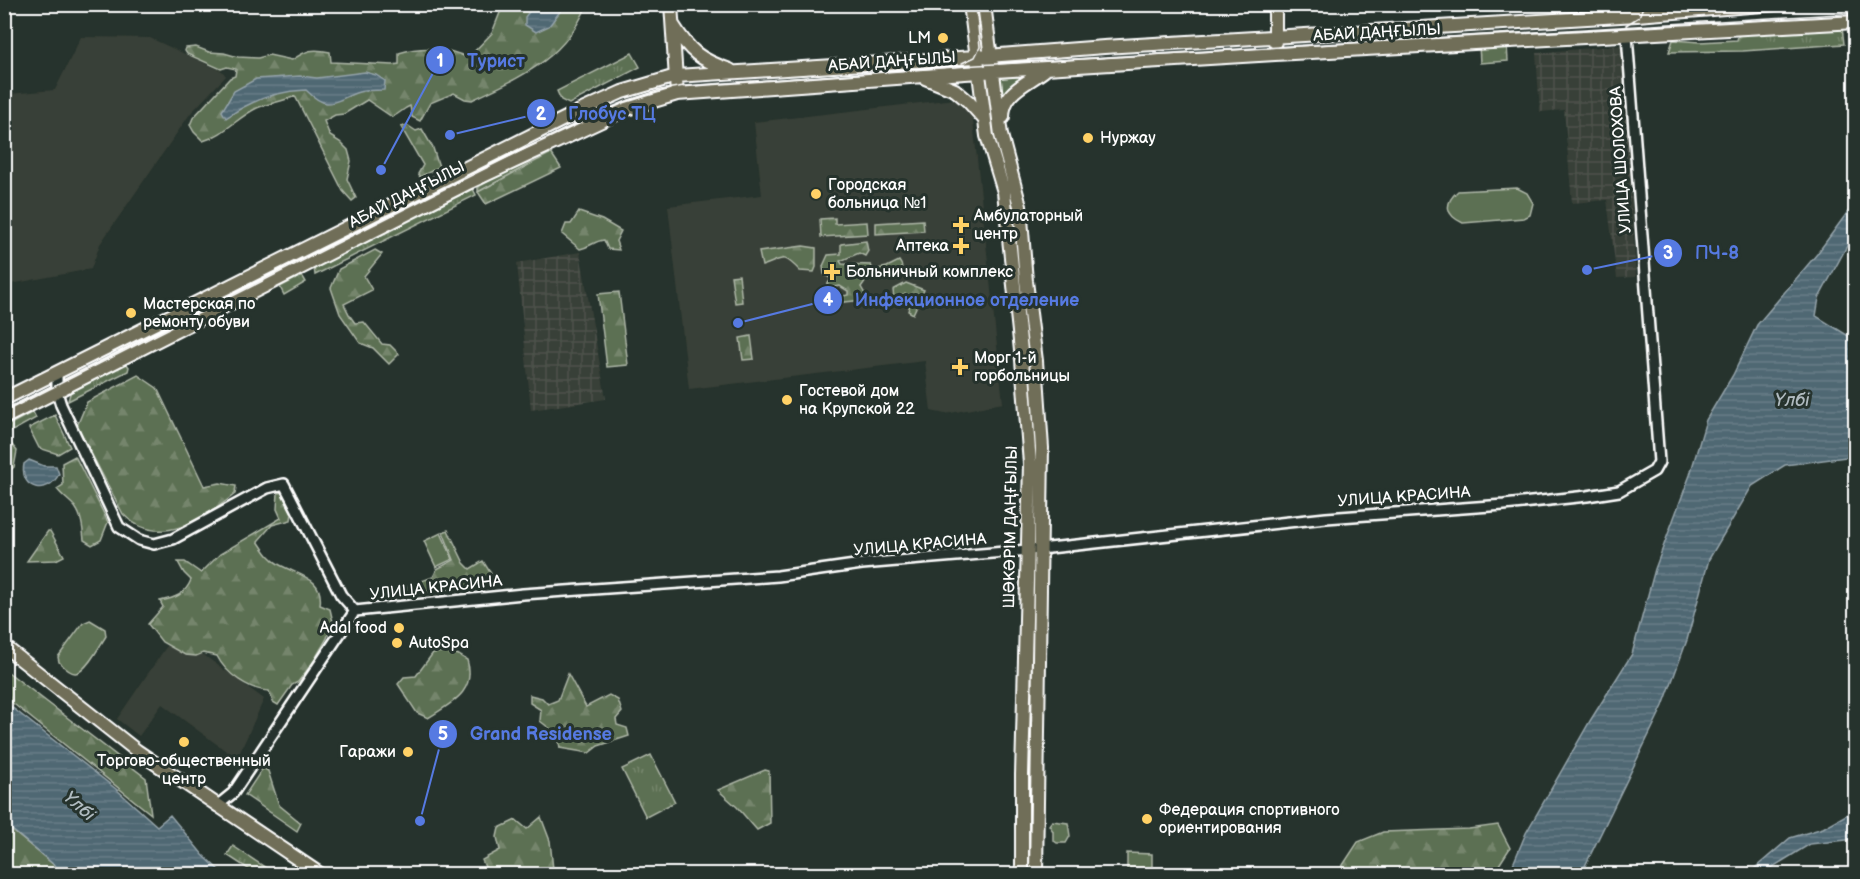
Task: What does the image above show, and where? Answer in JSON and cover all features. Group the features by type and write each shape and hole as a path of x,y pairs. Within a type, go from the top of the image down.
{"main road":[{"path":"671,4 677,94"},
{"name":"ШӘКӘРІМ ДАҢҒЫЛЫ","path":"970,4 987,136 1010,191 1020,206 1036,361 1042,448 1023,745 1022,874"},
{"name":"ШӘКӘРІМ ДАҢҒЫЛЫ","path":"984,4 1010,191 1030,465 1038,746 1036,874"},
{"path":"1275,4 1275,54"},
{"name":"АБАЙ ДАҢҒЫЛЫ","path":"4,399 580,111 622,92 676,76 1104,47 1626,16 1775,4"},
{"name":"АБАЙ ДАҢҒЫЛЫ","path":"4,418 470,182 627,109 677,94 979,72 1856,22"},
{"path":"672,23 695,54 710,63 737,72"},
{"path":"1000,130 1007,98 1046,69"},
{"path":"921,76 955,90 985,120"},
{"path":"1022,360 1036,361"},
{"path":"4,646 114,734 217,806 321,874"},
{"path":"1023,745 1038,746"},
{"path":"1023,836 1037,836"}],"street":[{"name":"УЛИЦА ШОЛОХОВА","path":"1627,35 1659,462"},
{"path":"57,373 57,392"},
{"name":"УЛИЦА КРАСИНА","path":"57,392 119,527 138,540 154,544 173,539 267,488 284,484 341,596 356,611 523,594 778,576 861,564 1034,550 1326,518 1504,505 1587,496 1619,491 1654,471 1659,462"},
{"path":"217,806 232,793 356,611"}],"shaded area":[{"path":"81,37 150,38 222,71 226,76 190,114 100,244 91,269 5,285 5,104 9,94 55,90"},
{"path":"1623,45 1636,277 1617,278 1607,200 1572,203 1564,110 1540,112 1536,53"},
{"name":"Больничный комплекс","path":"955,99 972,112 1003,403 945,414 931,411 925,361 689,389 668,206 762,195 754,122"},
{"path":"580,252 606,399 531,410 517,263"},
{"path":"175,634 264,699 237,759 162,704 139,736 117,719"}],"green space":[{"path":"503,5 587,5 578,24 554,53 524,74 472,100 454,93 430,103 420,121 412,117 410,106 392,117 367,100 344,114 335,115 324,121 330,136 348,150 351,161 347,179 356,198 352,201 343,191 295,96 257,108 218,135 203,141 190,125 193,118 230,78 235,76 236,69 227,67 221,69 187,54 186,48 196,47 209,52 238,57 258,58 269,55 292,60 306,52 319,50 330,52 331,62 393,65 399,64 399,53 417,49 443,50 468,58 492,33"},
{"path":"1842,27 1844,44 1743,51 1669,52 1673,40 1700,42 1737,40 1739,33"},
{"path":"1479,45 1507,45 1508,61 1480,63"},
{"path":"632,53 640,67 569,104 561,100 557,91"},
{"path":"1030,76 1000,107 998,78"},
{"path":"407,125 416,131 422,129 433,148 439,167 420,177 418,174 423,165 401,127"},
{"path":"551,153 561,168 486,204 478,192"},
{"path":"529,159 532,163 478,192 478,187"},
{"path":"472,187 476,195 315,275 314,267"},
{"path":"1517,188 1527,193 1533,203 1530,215 1524,218 1463,223 1450,213 1448,208 1450,200 1458,191"},
{"path":"1013,197 1029,348 1026,349 1009,198"},
{"path":"579,212 602,220 621,231 616,241 619,250 608,249 604,240 580,249 562,234 566,224 571,224"},
{"path":"835,218 835,224 867,222 868,234 821,237 820,219"},
{"path":"923,220 924,231 876,234 876,223"},
{"path":"866,241 868,251 865,256 859,253 840,261 842,264 871,265 873,270 899,261 902,267 901,274 898,278 883,279 875,272 861,287 865,294 863,300 836,303 839,297 848,295 848,291 840,286 834,287 834,293 828,298 822,293 831,279 824,274 823,266 828,255 841,254 841,244"},
{"path":"803,246 816,248 814,272 800,271 786,259 779,259 762,266 759,252"},
{"path":"375,250 382,254 364,276 372,290 344,304 355,323 364,322 382,344 390,345 399,354 389,364 373,348 360,343 340,314 331,288 339,269"},
{"path":"739,275 742,302 735,303 731,276"},
{"path":"303,277 306,282 284,295 280,287"},
{"path":"906,283 924,290 913,314 908,311 912,298 905,294 894,299 893,290"},
{"path":"619,292 628,365 607,367 598,294"},
{"path":"751,336 754,359 743,360 740,338"},
{"path":"126,363 129,367 128,371 68,401 71,390"},
{"path":"1028,368 1031,369 1037,438 1037,532 1033,532"},
{"path":"138,375 157,388 204,486 220,483 236,486 235,494 223,504 180,527 151,530 137,525 123,514 77,426 87,402"},
{"path":"33,412 36,418 5,435 5,427"},
{"path":"55,415 70,447 58,454 39,448 29,428"},
{"path":"7,439 17,451 14,467 5,474 5,440"},
{"path":"75,456 108,522 101,540 92,545 84,540 82,523 77,511 57,489 63,485 62,463"},
{"path":"282,492 292,513 291,520 272,525 258,541 276,563 314,583 320,596 320,605 330,609 333,622 314,661 298,682 292,685 278,705 273,702 269,691 254,688 232,675 217,656 203,653 196,656 185,655 162,642 148,624 163,607 160,601 179,595 189,585 191,580 178,562 185,562 201,573 220,554 281,518 277,509 278,493"},
{"path":"448,530 464,563 470,569 483,561 495,580 478,585 411,594 406,591 408,586 433,577 437,569 454,560 443,532"},
{"path":"48,531 64,556 56,560 27,561"},
{"path":"441,533 453,559 436,567 424,541"},
{"path":"90,620 105,629 106,636 88,664 79,672 73,673 59,662 58,657 83,623"},
{"path":"452,651 467,660 469,671 465,688 453,701 428,718 417,713 398,684 404,677 416,676 433,653"},
{"path":"4,669 146,778 151,814 5,697"},
{"path":"568,674 586,707 609,695 618,700 622,712 616,719 617,725 627,728 629,736 598,746 589,753 560,748 558,735 540,721 541,710 530,703 530,695 542,698 548,704 558,700"},
{"path":"651,755 675,802 646,817 622,769"},
{"path":"263,768 268,771 279,805 301,823 297,831 245,795"},
{"path":"765,770 769,771 770,823 757,830 718,790"},
{"path":"541,817 550,841 553,869 544,874 488,874 482,860 500,850 497,837 499,828 516,820 527,829"},
{"path":"1052,821 1068,823 1070,836 1066,843 1057,843 1053,840 1053,831 1049,825"},
{"path":"4,824 65,874 5,874"},
{"path":"1498,825 1510,848 1490,874 1340,874 1341,868 1358,842 1383,832 1469,829"},
{"path":"233,846 269,870 266,874 256,874 227,855"},
{"path":"1127,853 1152,854 1152,869 1127,869"}],"water":[{"path":"534,5 565,5 549,26 536,32 525,25 525,17"},
{"path":"365,72 385,81 384,90 359,92 332,103 321,101 306,90 285,92 264,98 226,118 222,111 234,91 256,79 300,76 317,78"},
{"name":"Үлбі","path":"1855,202 1855,231 1819,298 1816,316 1855,340 1855,461 1846,457 1785,465 1752,486 1709,559 1687,640 1663,706 1581,874 1509,874 1526,833 1590,721 1632,654 1655,569 1690,475 1706,420 1733,375 1757,325 1817,254"},
{"path":"29,460 44,466 56,466 59,474 48,485 36,487 26,480 24,473 24,464"},
{"name":"Үлбі","path":"5,702 116,789 157,826 170,815 203,855 223,874 65,874 5,824"},
{"path":"1855,810 1855,839 1810,844 1771,868 1766,874 1748,874 1790,838 1823,828"}],"tram line":[{"path":"962,63 975,57 980,47 976,4"},
{"path":"1626,25 1639,17 1644,4"},
{"path":"4,412 591,116 660,90 684,86 977,65 1856,13"}],"place":[{"name":"LM","path":"943,38"},
{"name":"Глобус ТЦ","path":"450,135"},
{"name":"Нуржау","path":"1088,138"},
{"name":"Турист","path":"381,170"},
{"name":"Городская больница №1","path":"816,194"},
{"name":"Амбулаторный центр","path":"961,225"},
{"name":"Аптека","path":"961,246"},
{"name":"ПЧ-8","path":"1587,270"},
{"name":"Больничный комплекс","path":"832,272"},
{"name":"Мастерская по ремонту обуви","path":"131,313"},
{"name":"Инфекционное отделение","path":"738,323"},
{"name":"Морг 1-й горбольницы","path":"960,367"},
{"name":"Гостевой дом на Крупской 22","path":"787,400"},
{"name":"Adal food","path":"399,628"},
{"name":"AutoSpa","path":"397,643"},
{"name":"Торгово-общественный центр","path":"184,742"},
{"name":"Гаражи","path":"408,752"},
{"name":"Федерация спортивного ориентирования","path":"1147,819"},
{"name":"Grand Residense","path":"420,821"}]}
